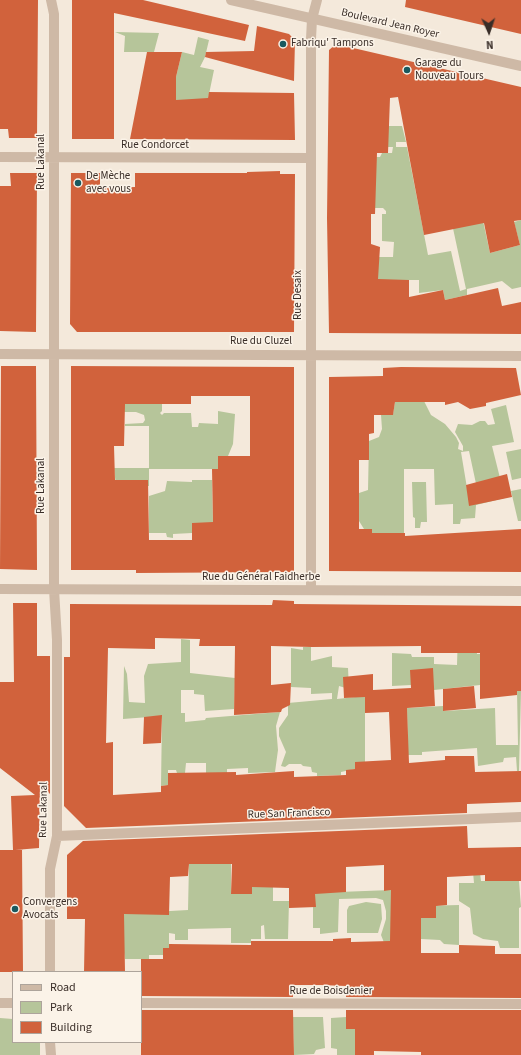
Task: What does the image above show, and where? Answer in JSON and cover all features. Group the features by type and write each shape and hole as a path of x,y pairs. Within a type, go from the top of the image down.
{"street":[{"name":"Rue Lakanal","path":"50,971 50,869 57,836 57,640 54,589 54,14 52,0"},
{"name":"Boulevard Jean Royer","path":"231,0 521,66"},
{"name":"Rue Desaix","path":"311,590 312,19 317,0"},
{"name":"Rue Condorcet","path":"0,157 311,158"},
{"name":"Rue du Cluzel","path":"0,354 521,356"},
{"name":"Rue du Général Faidherbe","path":"0,589 521,591"},
{"name":"Rue San Francisco","path":"57,836 521,817"},
{"path":"0,1003 12,1003"},
{"name":"Rue de Boisdenier","path":"142,1003 521,1004"},
{"path":"50,1043 51,1055"}],"green space":[{"path":"115,32 159,33 154,52 124,52 125,36"},
{"path":"198,37 209,40 205,57 200,67 214,70 208,99 195,116 165,99 176,98 176,77 182,52 194,55"},
{"path":"370,126 402,126 406,142 396,142 396,147 407,147 428,255 451,251 460,291 466,289 448,205 478,198 490,253 520,245 514,222 521,220 521,287 512,289 502,281 467,289 467,295 445,300 443,290 419,293 419,280 369,280 370,257 393,257 394,242 382,241 382,214 386,214 386,211 383,208 370,208 374,157 380,157 382,153 392,153 393,147 371,147"},
{"path":"418,389 431,415 445,424 456,437 459,443 458,449 463,451 463,446 455,432 458,424 472,425 480,421 485,421 488,425 495,424 491,409 506,405 514,442 492,446 505,498 476,505 475,518 461,519 460,524 453,524 453,504 435,505 434,469 404,469 404,537 372,537 372,529 364,529 359,521 359,493 368,490 369,441 379,437 382,429 381,415 393,414 395,402 417,402","holes":["469,451 478,493 468,494 461,452"]},
{"path":"149,390 149,404 162,404 162,411 160,413 162,415 164,413 191,413 192,427 198,427 199,423 218,424 218,411 235,414 233,444 228,456 218,456 218,469 149,469 149,486 116,486 114,468 149,468 149,426 125,426 125,424 143,423 145,420 144,415 136,412 118,412 117,403"},
{"path":"521,449 521,478 512,480 506,452"},
{"path":"192,480 212,480 213,523 192,523 192,533 173,534 173,538 167,537 166,533 149,533 149,496 165,491 167,481 192,482"},
{"path":"412,482 426,482 427,522 421,522 420,528 415,528 415,518 413,517"},
{"path":"521,489 521,521 518,521 511,491"},
{"path":"458,632 476,644 477,654 480,654 480,685 434,690 411,685 392,686 392,653 411,654 412,657 434,657 434,664 457,665"},
{"path":"181,639 190,640 190,673 235,678 234,709 205,711 204,695 194,694 194,690 181,690 181,713 185,713 185,722 205,720 206,718 280,712 276,726 278,750 275,772 248,773 248,768 227,769 227,774 206,775 206,763 186,763 185,773 177,773 176,770 168,770 168,785 161,786 162,716 123,719 124,666 127,674 129,702 145,703 144,676 148,664 181,662"},
{"path":"303,647 311,647 311,661 332,656 332,667 348,668 349,689 339,686 337,699 365,696 365,762 355,769 341,772 341,775 317,776 317,773 312,772 311,767 303,766 301,764 289,764 285,767 281,766 286,752 279,736 279,728 288,715 288,703 332,699 332,693 311,694 311,688 291,687 291,648 303,650"},
{"path":"517,691 521,691 519,771 517,771 516,757 504,758 503,762 478,766 477,748 422,752 422,755 408,755 407,708 443,706 444,711 495,708 496,745 518,745"},
{"path":"231,858 231,894 252,894 252,887 256,887 273,874 273,901 289,901 288,939 265,939 264,925 261,926 261,939 251,939 251,943 231,943 231,928 188,929 188,940 175,940 175,934 169,933 169,948 163,948 163,955 149,955 149,959 125,959 118,914 188,910 189,864 198,864 199,860"},
{"path":"473,872 480,873 481,881 519,881 521,907 519,908 519,948 500,948 498,941 483,939 473,934 470,908 459,901 459,883 474,883"},
{"path":"315,889 339,892 391,890 391,915 421,906 459,905 459,945 444,944 440,940 421,939 385,945 381,935 386,919 386,911 383,900 376,898 339,899 338,932 320,934 320,928 313,928 313,900 315,900"},
{"path":"366,902 381,904 382,919 378,933 347,933 347,910 349,906"},
{"path":"293,1017 323,1017 325,1048 316,1050 314,1054 294,1055"},
{"path":"346,1017 346,1029 355,1029 355,1055 337,1055 337,1049 331,1048 331,1018"},
{"path":"0,1018 12,1019 12,1043 40,1043 40,1055 0,1055"}],"building":[{"path":"0,0 38,0 37,138 9,138 8,129 0,129"},
{"path":"72,0 143,0 249,25 245,41 114,13 114,139 72,139"},
{"path":"406,0 521,0 521,34 405,7"},
{"path":"257,26 289,34 295,40 294,81 205,57 206,52 254,51"},
{"path":"336,44 521,87 521,220 514,221 520,245 490,253 484,223 424,235 398,97 390,98 388,153 377,153 375,214 371,214 371,244 380,247 378,279 409,280 409,297 443,290 445,300 498,288 502,306 521,302 521,334 329,333 327,218 329,50"},
{"path":"147,52 182,52 176,77 176,100 208,98 209,92 294,93 295,140 130,139"},
{"path":"280,171 280,174 295,174 294,332 77,332 70,324 71,173 100,173 100,188 135,187 135,173 247,173"},
{"path":"10,173 37,173 36,332 0,331 0,186 11,186"},
{"path":"1,366 36,366 37,570 0,569"},
{"path":"71,366 294,367 294,572 136,573 136,570 71,570","holes":["191,396 250,396 250,456 218,456 218,469 212,469 213,522 192,523 192,540 149,540 148,480 115,480 114,446 124,446 125,404 191,404"]},
{"path":"383,368 516,368 521,395 486,403 486,406 470,409 458,402 445,405 445,402 395,402 393,415 374,415 374,433 369,434 369,460 359,460 359,529 372,529 372,533 405,533 405,536 521,529 521,572 329,571 329,377 383,376"},
{"path":"507,474 512,497 469,506 466,485"},
{"path":"273,600 294,601 294,604 521,606 521,691 517,691 517,695 480,699 480,653 421,653 421,646 271,646 271,685 291,683 290,705 282,709 281,712 234,715 235,646 199,646 200,639 155,638 155,649 108,648 106,743 113,742 113,795 161,792 161,786 168,785 168,773 236,772 236,775 294,771 294,777 346,775 346,770 355,769 355,762 391,760 389,712 365,713 365,697 344,698 343,677 373,674 373,690 411,688 410,670 433,668 435,706 407,708 409,763 445,760 445,756 474,756 475,772 521,771 521,802 467,804 467,813 86,828 64,806 64,657 70,657 70,604 272,605"},
{"path":"13,603 37,603 37,656 50,656 50,794 40,783 39,848 22,849 23,971 0,972 0,850 13,850 11,796 35,795 0,768 0,682 14,682"},
{"path":"474,686 476,708 443,711 443,689"},
{"path":"162,715 161,743 143,744 144,717"},
{"path":"467,826 468,848 521,847 521,881 485,881 485,875 447,877 447,905 436,906 436,918 421,918 421,953 459,953 459,945 495,946 495,954 521,954 521,998 346,997 346,986 321,985 293,985 293,997 142,996 141,959 163,959 163,948 169,948 169,944 251,945 251,941 333,941 333,939 351,938 351,942 390,941 391,890 384,891 384,865 346,867 346,892 315,894 316,907 289,908 289,888 252,887 252,894 231,894 232,864 189,864 188,876 170,877 169,915 124,914 125,971 84,971 85,919 67,919 67,855 83,841"},
{"path":"142,1010 293,1010 294,1055 141,1055"},
{"path":"346,1010 521,1010 521,1055 421,1055 421,1052 374,1051 374,1055 355,1055 355,1029 346,1029"}],"place":[{"name":"Fabriqu' Tampons","path":"283,44"},
{"name":"Garage du Nouveau Tours","path":"407,70"},
{"name":"De Mèche avec vous","path":"78,183"},
{"name":"Convergens Avocats","path":"15,909"}]}
